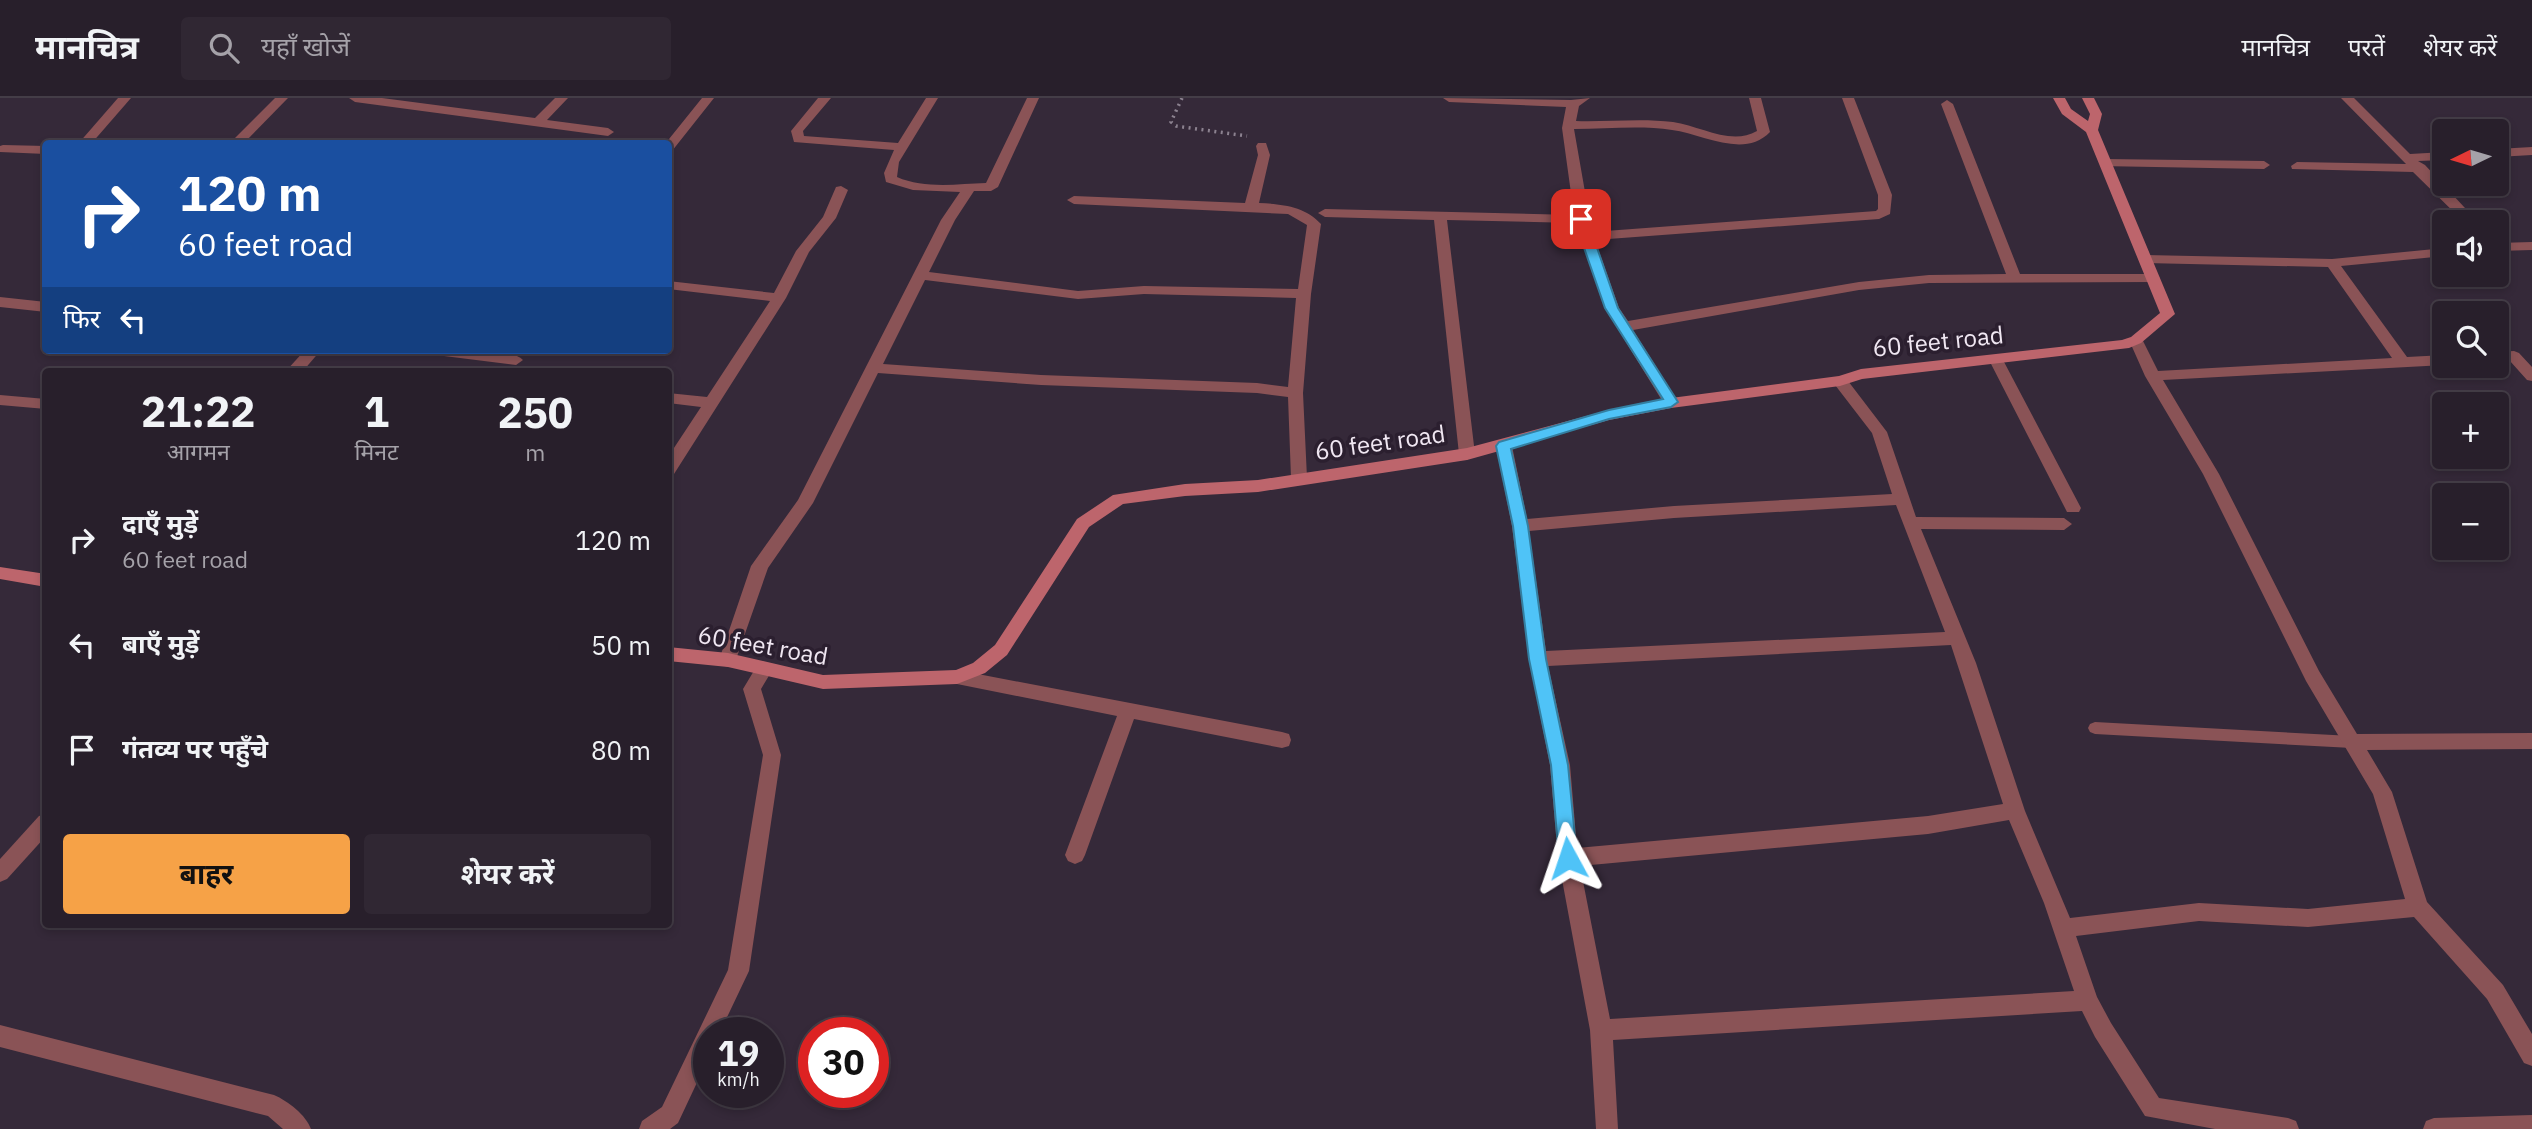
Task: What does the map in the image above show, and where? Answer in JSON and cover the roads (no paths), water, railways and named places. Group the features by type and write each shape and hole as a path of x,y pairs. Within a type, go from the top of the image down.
{"street":[{"path":"88,140 125,98"},
{"path":"239,140 282,98"},
{"path":"355,98 608,132"},
{"path":"435,109 447,98"},
{"path":"537,123 562,98"},
{"path":"672,143 708,98"},
{"path":"825,98 797,131 798,139 903,147"},
{"path":"932,98 890,173 891,179 899,184 915,187 991,187 1033,98"},
{"path":"1448,98 1579,101 1569,125 1581,219 1586,237 1598,273 1623,327 1671,402"},
{"path":"1569,125 1673,126 1725,140 1752,139 1764,132 1755,98"},
{"path":"1586,237 1879,215 1885,211 1885,195 1848,98"},
{"path":"1623,327 1859,286 1929,279 2153,278 2092,130 2066,111 2059,98"},
{"path":"2088,98 2096,114 2092,130"},
{"path":"2347,98 2460,210"},
{"path":"1947,104 2014,278"},
{"path":"1251,207 1264,155 1262,146"},
{"path":"3,149 42,150"},
{"path":"2510,152 2532,151"},
{"path":"2407,159 2432,157"},
{"path":"2105,163 2264,165"},
{"path":"2297,166 2420,168"},
{"path":"728,660 760,566 805,503 948,220 970,187"},
{"path":"672,464 779,298 803,251 830,218 841,190"},
{"path":"1074,200 1292,209 1304,214 1314,223 1295,394 1299,478"},
{"path":"1325,213 1581,219"},
{"path":"1440,215 1467,454"},
{"path":"2509,247 2532,246"},
{"path":"2145,259 2332,262 2432,253"},
{"path":"2332,262 2403,363"},
{"path":"920,275 1078,295 1144,290 1304,294"},
{"name":"60 feet road","path":"672,654 728,660 823,682 957,677 979,668 1001,650 1030,608 1064,548 1083,523 1098,510 1119,499 1258,486 1467,454 1609,415 1671,402 1840,381 1861,374 2124,345 2136,340 2168,314 2153,278"},
{"path":"672,285 779,298"},
{"path":"0,302 42,307"},
{"path":"2136,340 2152,376 2211,474 2312,676 2382,792 2418,907 2495,992 2532,1055"},
{"path":"297,368 310,354"},
{"path":"468,354 516,360"},
{"path":"2509,356 2514,356 2532,376"},
{"path":"1996,360 2073,508"},
{"path":"2152,376 2432,361"},
{"path":"873,368 1041,380 1256,388 1295,394"},
{"path":"1840,381 1879,432 1910,523 1957,638 2015,811 2064,928 2088,1000 2103,1030 2153,1108 2288,1129"},
{"path":"672,398 710,403"},
{"path":"0,400 42,404"},
{"path":"1504,446 1520,526 1538,659 1560,765 1568,858 1601,1030 1607,1129"},
{"path":"1520,526 1674,512 1902,499"},
{"path":"1910,523 2064,524"},
{"path":"0,573 42,580"},
{"path":"1538,659 1833,647 1957,638"},
{"path":"716,1017 738,971 772,755 752,690 764,669"},
{"path":"957,677 1282,740"},
{"path":"1075,855 1128,711"},
{"path":"2352,741 2532,741"},
{"path":"1568,858 1928,825 2015,811"},
{"path":"0,873 42,826"},
{"path":"2064,928 2199,912 2308,918 2418,907"},
{"path":"1601,1030 2088,1000"},
{"path":"0,1036 274,1106 300,1129"},
{"path":"650,1129 670,1115 693,1067"},
{"path":"2434,1129 2532,1126"}],"lane":[{"path":"2095,728 2352,741"}]}
